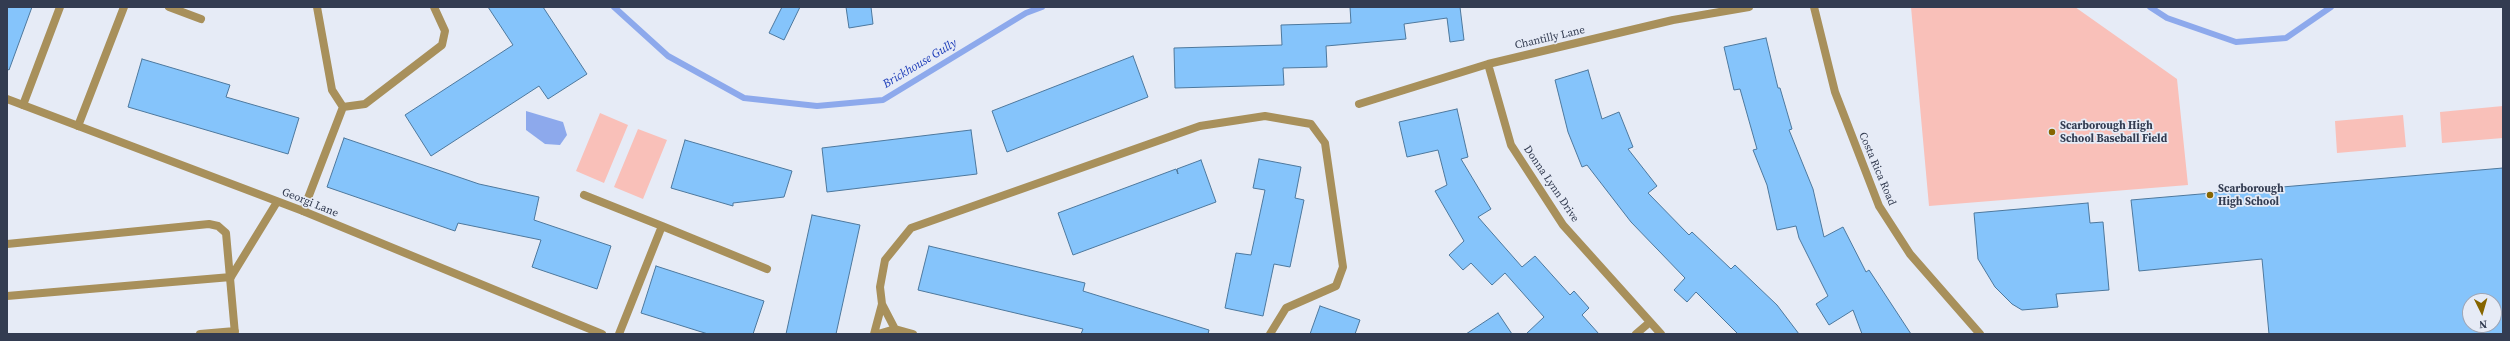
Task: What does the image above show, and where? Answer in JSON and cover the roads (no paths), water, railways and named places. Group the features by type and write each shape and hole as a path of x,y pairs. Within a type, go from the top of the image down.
{"street":[{"path":"23,105 60,7"},
{"path":"78,126 124,7"},
{"path":"169,7 201,19"},
{"path":"317,7 332,90 343,107"},
{"path":"343,107 365,104 442,45 445,31 434,7"},
{"name":"Chantilly Lane","path":"1359,104 1488,64 1673,20 1749,7"},
{"name":"Costa Rica Road","path":"1814,7 1835,92 1879,206 1910,254 1980,334"},
{"name":"Donna Lynn Drive","path":"1488,64 1511,145 1563,225 1661,334"},
{"name":"Georgi Lane","path":"7,99 303,211 602,334"},
{"path":"303,211 343,107"},
{"path":"895,329 882,304 880,287 885,260 911,228 1200,126 1265,116 1311,124 1325,143 1343,267 1336,286 1286,308 1270,334"},
{"path":"584,195 767,268"},
{"path":"231,276 277,202"},
{"path":"7,244 210,224 218,226 226,233 235,332 200,334"},
{"path":"619,334 662,226"},
{"path":"7,296 231,276"},
{"path":"874,334 882,304"},
{"path":"1636,334 1650,322"},
{"path":"878,334 895,329 913,334"}],"water":[{"path":"526,111 563,122 567,135 560,145 545,144 526,130"}],"waterway":[{"name":"Brickhouse Gully","path":"614,7 668,56 744,98 817,106 883,100 1026,13 1042,7"},
{"name":"Brickhouse Gully","path":"2150,7 2167,18 2236,42 2286,38 2331,7"}],"place":[{"name":"Scarborough High School Baseball Field","path":"2052,132"},
{"name":"Scarborough High School","path":"2210,195"}]}
